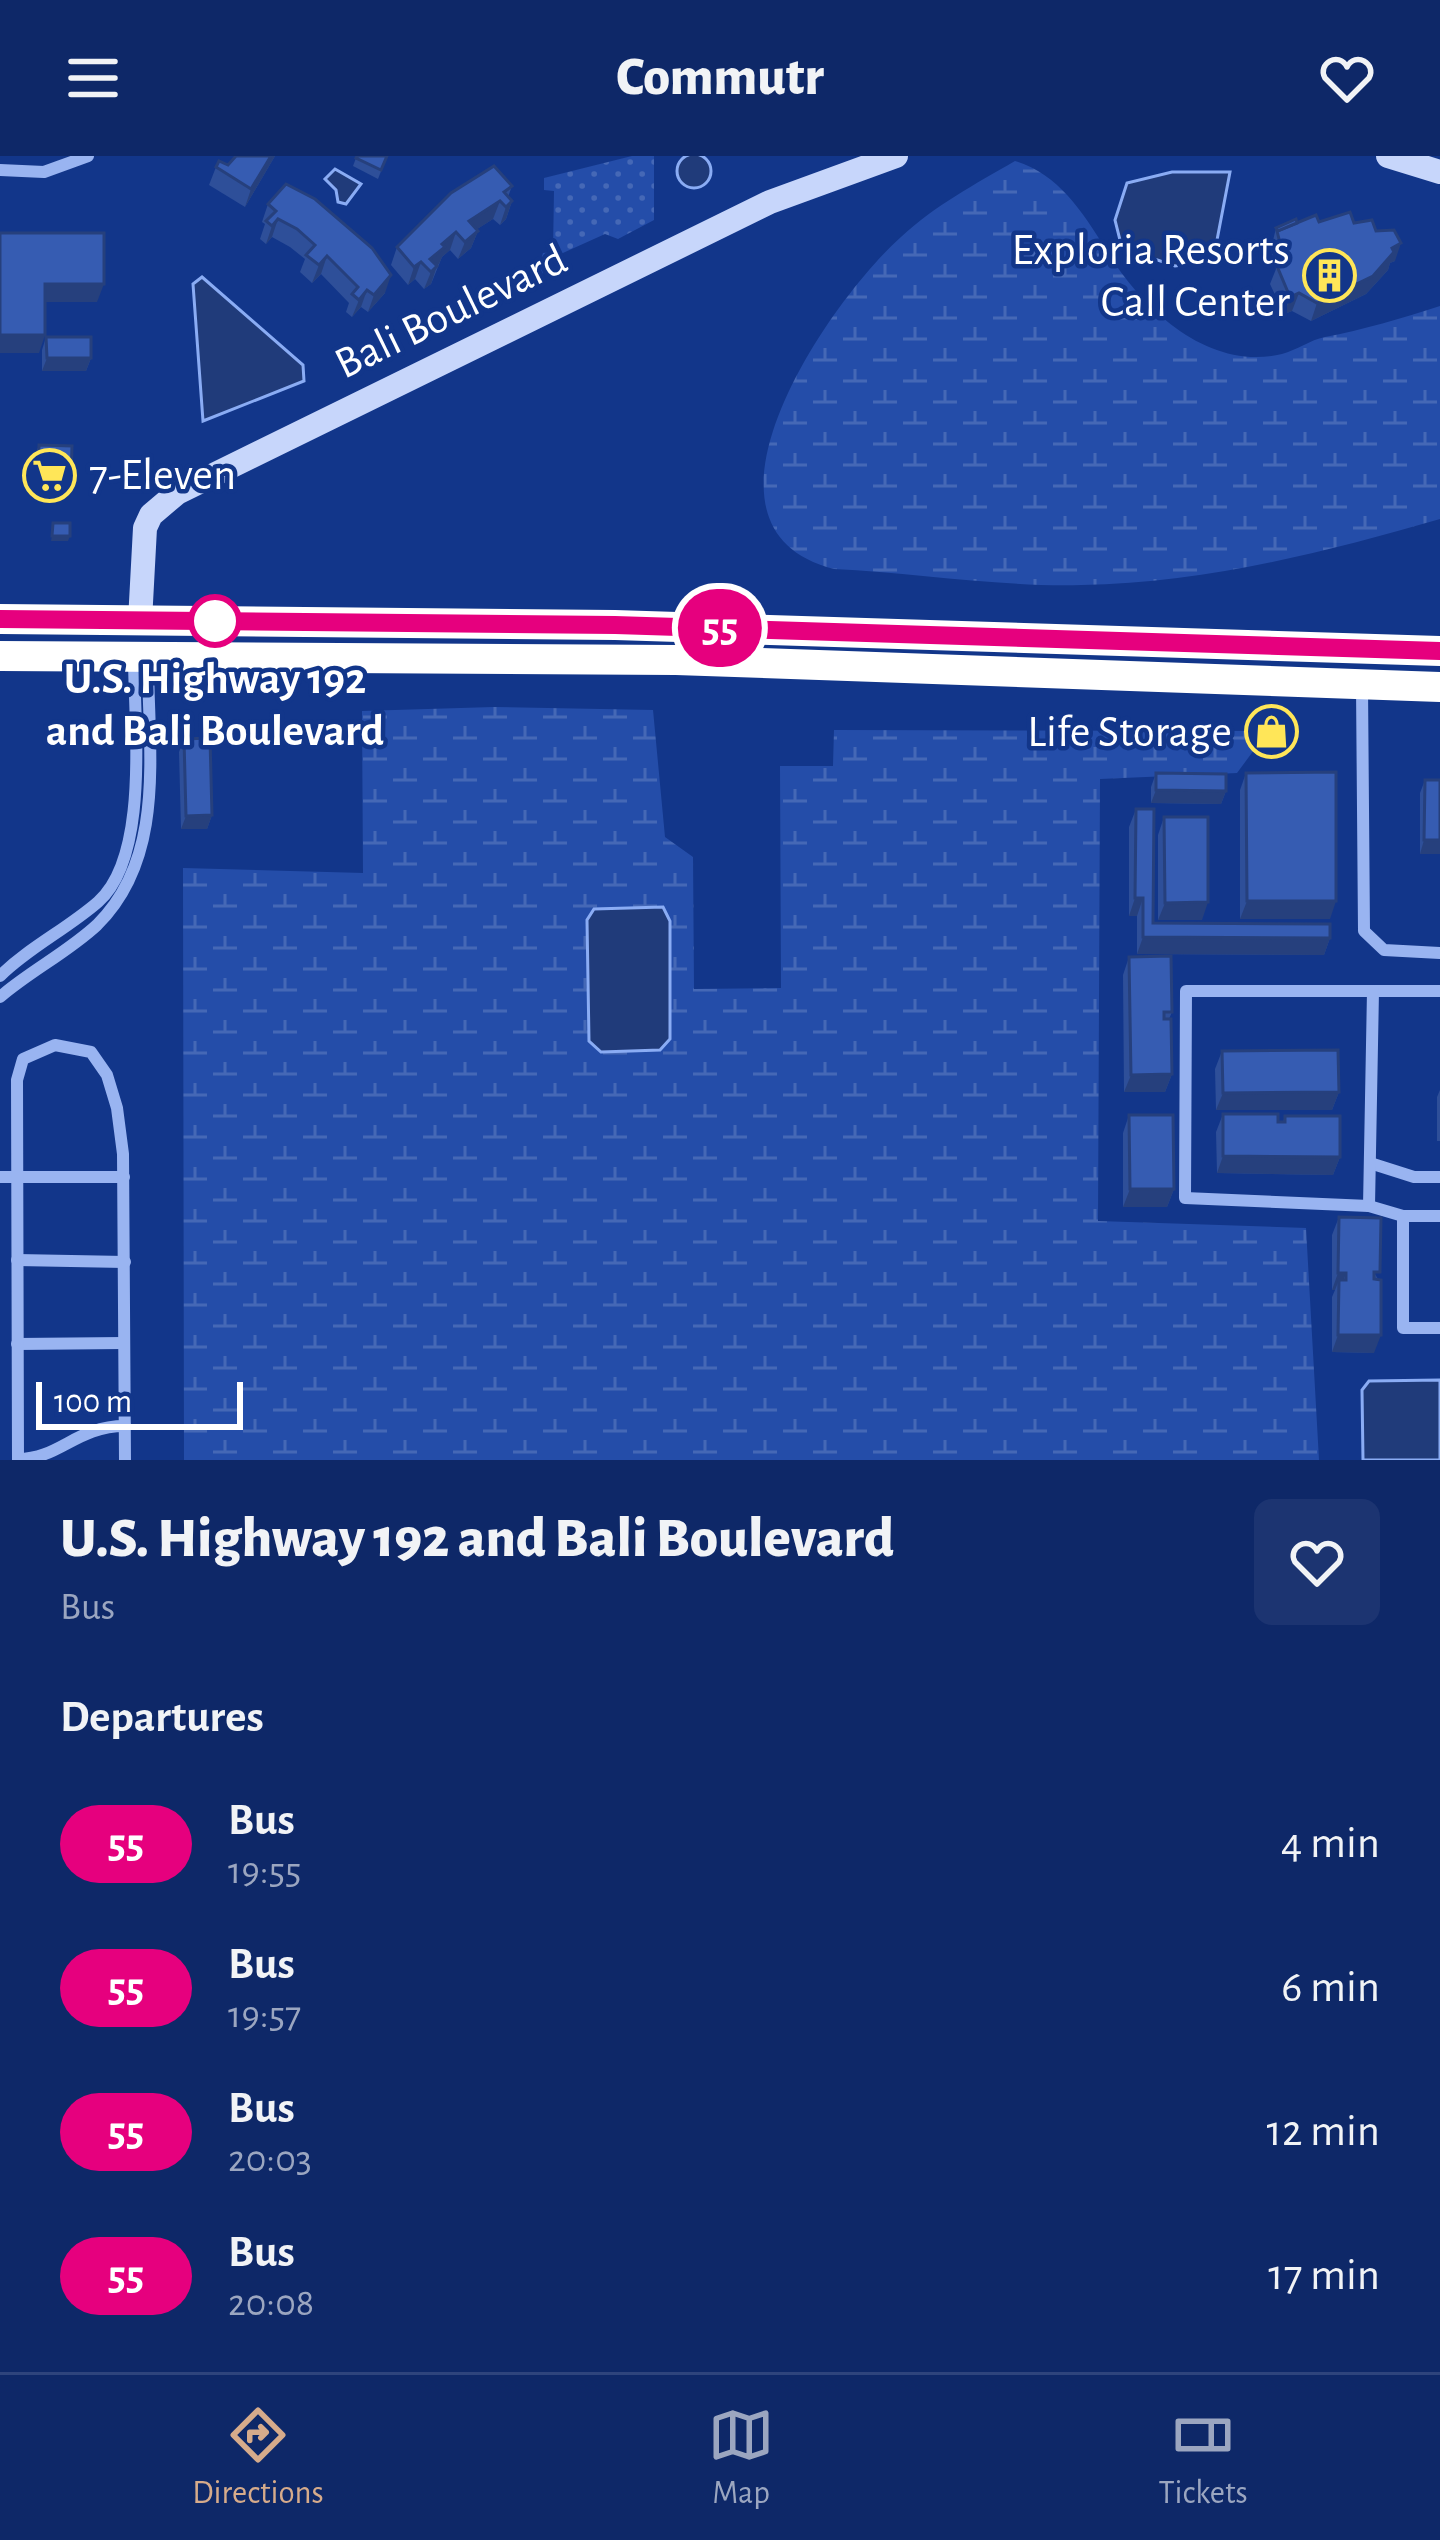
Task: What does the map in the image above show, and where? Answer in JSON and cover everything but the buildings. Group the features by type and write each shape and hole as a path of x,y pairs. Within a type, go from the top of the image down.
{"highway":[{"path":"0,620 744,628 1428,651"},
{"path":"70,656 121,639 140,622"},
{"path":"141,656 165,630 196,622"},
{"path":"676,661 721,648 744,628"},
{"path":"744,662 770,644 825,631"},
{"path":"1298,682 1340,669 1355,648"},
{"path":"1361,684 1428,651"},
{"path":"0,656 744,662 1440,687"}],"street":[{"path":"0,170 44,172 88,156"},
{"name":"Bali Boulevard","path":"140,622 145,528 151,515 177,493 770,202 896,156"},
{"path":"1388,156 1440,172"},
{"path":"0,997 94,927 120,873 132,826 141,656"},
{"path":"1361,684 1364,932 1384,950 1440,952"},
{"path":"0,976 107,903"},
{"path":"1440,991 1186,991 1185,1198 1369,1206 1403,1216 1440,1216"},
{"path":"1369,1206 1373,991"},
{"path":"125,1426 85,1430 44,1455 18,1460 20,1065 38,1049 64,1045 91,1052 107,1075 122,1133 125,1262 124,1343 125,1426 125,1460"},
{"path":"1370,1163 1414,1178 1440,1178"},
{"path":"0,1177 124,1177"},
{"path":"1403,1216 1403,1328 1440,1328"},
{"path":"17,1260 125,1262"},
{"path":"17,1344 124,1343"}],"green space":[{"path":"632,156 654,156 654,220 618,239 605,234 554,257 542,275 537,272 543,253 553,252 554,191 544,190 544,178"},
{"path":"1015,161 1044,175 1068,196 1120,270 1157,312 1202,344 1228,353 1282,354 1319,338 1440,306 1440,519 1262,564 1172,579 1081,585 834,569 788,546 766,509 765,463 780,412 806,359 838,310 901,237 942,205"},
{"path":"653,710 665,837 693,857 694,989 781,988 780,766 833,766 834,730 1268,731 1237,773 1100,779 1098,1221 1306,1228 1319,1460 184,1460 183,868 363,873 362,711","holes":["670,921 670,1039 660,1050"]}],"shaded area":[{"path":"694,154 706,159 711,171 706,183 694,188 682,183 677,171 682,159"},
{"path":"335,169 361,184 346,204 338,202 336,190 325,179"},
{"path":"1172,172 1230,172 1213,261 1175,266 1122,248 1115,220 1127,183"},
{"path":"202,277 303,365 304,381 203,421 193,284"},
{"path":"663,907 670,921 670,1039 660,1050 601,1052 589,1041 587,920 594,909"},
{"path":"1440,1380 1440,1460 1363,1460 1362,1390 1369,1381"}],"bus line":[{"name":"55","path":"0,619 615,625 1440,651"}],"place":[{"name":"Exploria Resorts Call Center","path":"1329,276"},
{"name":"7-Eleven","path":"50,475"},
{"name":"U.S. Highway 192 and Bali Boulevard","path":"215,621"},
{"name":"Life Storage","path":"1271,732"}]}
